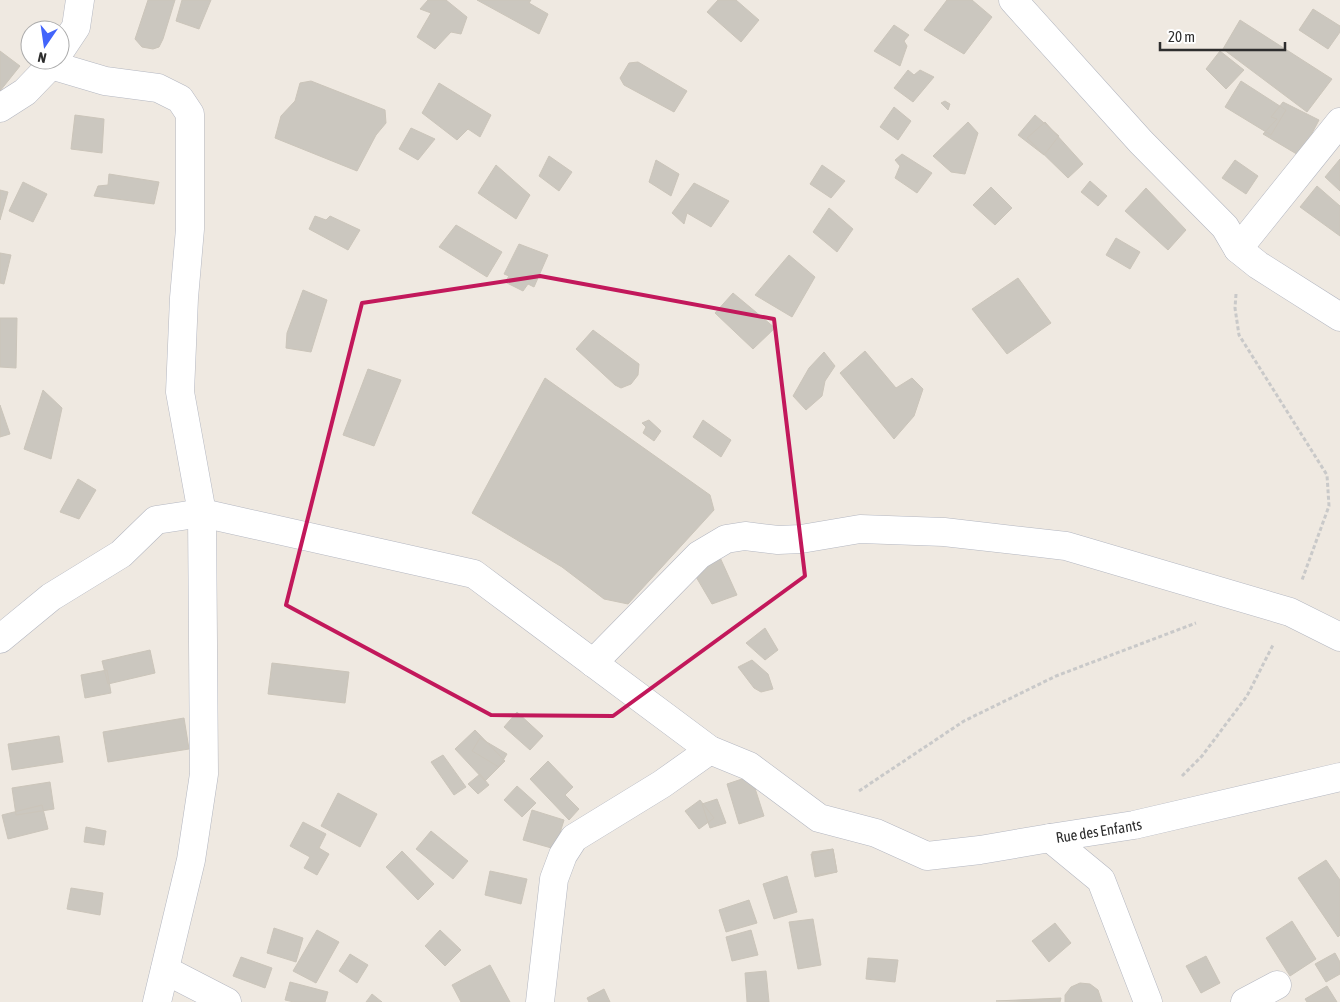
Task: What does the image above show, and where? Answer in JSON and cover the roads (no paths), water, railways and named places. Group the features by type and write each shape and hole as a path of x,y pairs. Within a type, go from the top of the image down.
{"street":[{"path":"70,36 76,27 80,0"},
{"path":"1013,0 1141,142 1225,227 1238,249 1340,317"},
{"path":"70,66 105,82 158,88 180,99 190,114 190,229 184,298 180,392 202,513 204,774 191,860 157,1002"},
{"path":"0,108 24,92 45,70"},
{"path":"1238,249 1340,122"},
{"path":"0,639 50,597 120,554 156,520 202,513 474,574 710,750 749,766 819,818 876,833 927,856 980,850 1050,838"},
{"path":"593,663 699,555 726,539 745,536 778,540 860,529 944,532 1066,546 1290,612 1340,637"},
{"path":"540,1002 554,879 564,855 574,838 662,784 710,750"},
{"name":"Rue des Enfants","path":"1050,838 1134,825 1340,777"},
{"name":"Rue des Enfants","path":"1050,838 1101,880 1148,1002"},
{"path":"165,970 228,1002"},
{"path":"1245,1002 1277,985"}]}
